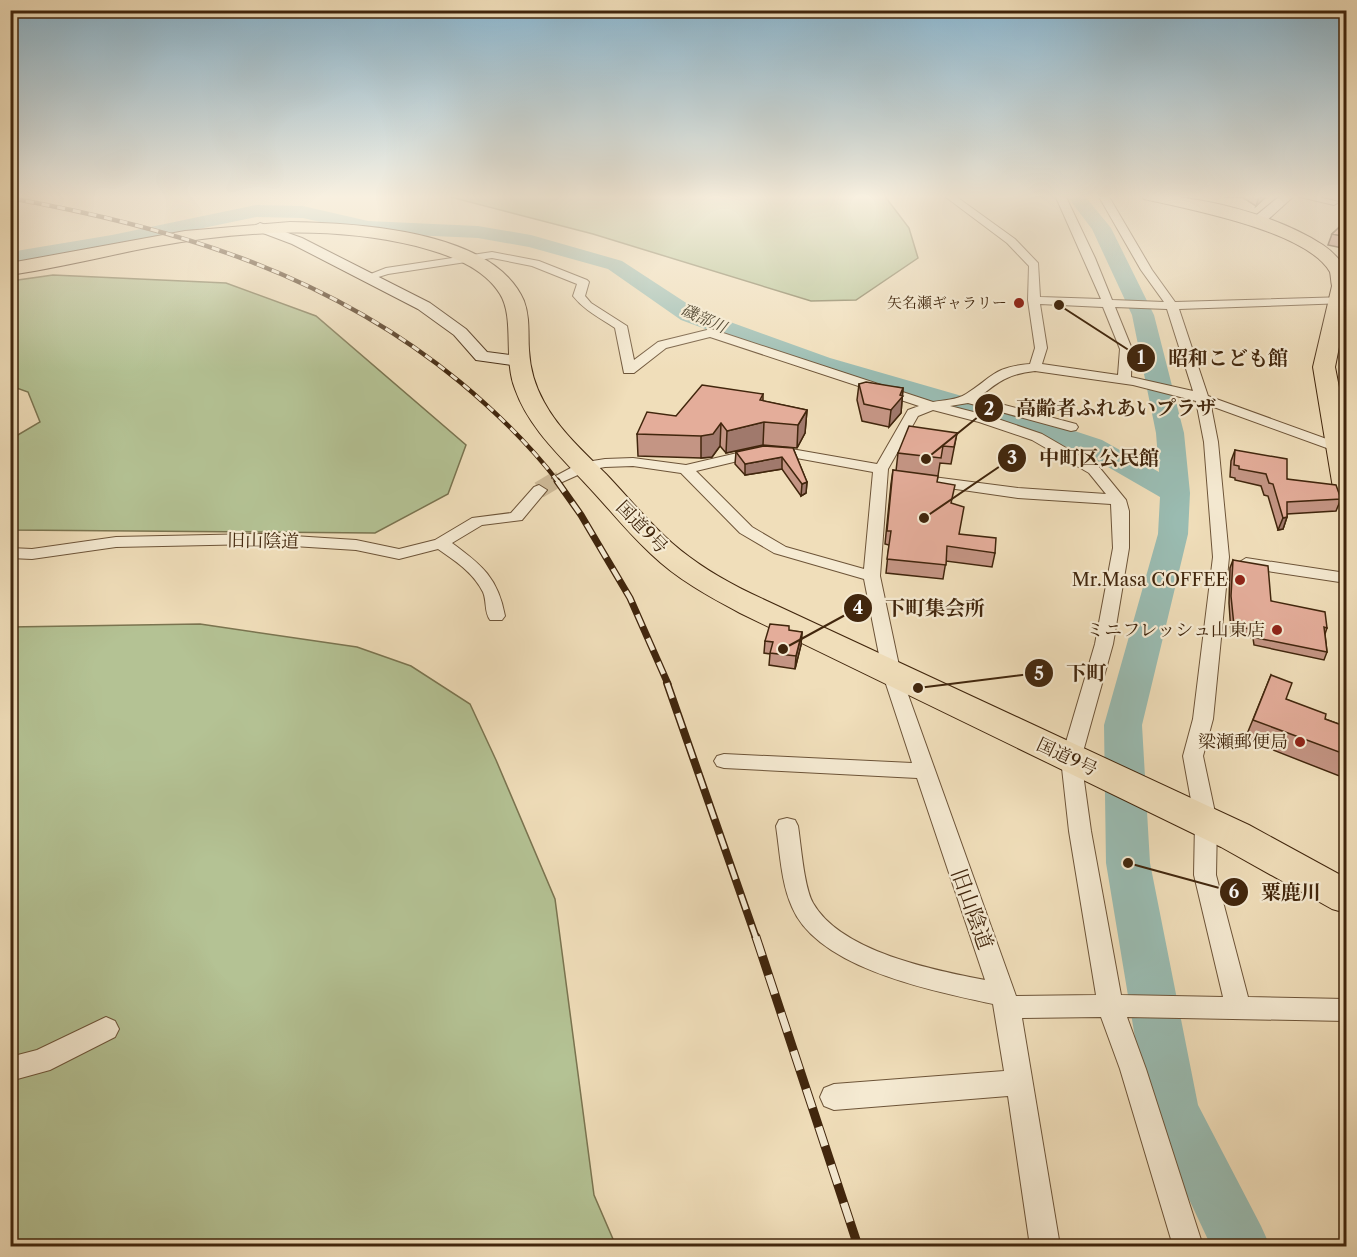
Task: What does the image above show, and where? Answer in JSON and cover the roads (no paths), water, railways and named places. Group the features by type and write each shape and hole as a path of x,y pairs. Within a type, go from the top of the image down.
{"highway":[{"name":"国道9号","path":"10,268 91,254"},
{"name":"国道9号","path":"455,254 471,260 498,280 515,303 519,333 519,361 526,390 539,412 660,548 683,566 726,594 891,675 1199,819 1282,860 1347,897"},
{"path":"1322,254 1331,260 1342,276 1343,301 1324,367 1343,450 1347,488"}],"street":[{"path":"322,254 405,296 443,319 482,356 519,361"},
{"path":"1023,254 1034,265 1034,300 1041,348 1035,367"},
{"path":"1088,254 1126,349 1129,381"},
{"path":"1137,254 1170,306 1211,442 1220,559 1203,719 1193,756 1205,875 1239,1008"},
{"path":"369,277 386,271 471,260 492,255 535,263 583,282 579,296 587,305 621,326 629,370 662,345 711,333 932,406 984,419 1037,437 1094,470 1118,500 1121,512 1121,548 1106,633 1078,762 1080,831 1116,1006 1133,1069 1188,1246"},
{"path":"1034,300 1170,306 1343,301"},
{"path":"968,399 998,375 1015,369 1035,367 1129,381 1197,396 1343,450"},
{"path":"560,478 585,466 605,463 633,462 686,469 763,451 788,453 884,474 913,413 932,406 968,399 1071,427"},
{"path":"686,469 746,530 780,550 872,576"},
{"name":"旧山陰道","path":"884,474 872,576 891,675 1005,1001 1044,1246"},
{"path":"914,480 1118,500"},
{"name":"旧山陰道","path":"10,554 32,554 116,542 262,539 356,545 399,554 441,543 478,521 516,517 539,490"},
{"path":"441,543 473,566 492,592 496,616"},
{"path":"1220,559 1347,578"},
{"path":"724,761 923,771"},
{"path":"787,826 802,906 830,937 875,960 914,975 1005,1001 1116,1006 1347,1010"},
{"path":"10,1068 41,1060 106,1029"},
{"path":"834,1097 1019,1082"}],"waterway":[{"name":"磯部川","path":"10,258 36,254"},
{"name":"磯部川","path":"577,254 615,265 689,315 821,363 1005,417 1092,446 1175,493"},
{"path":"1113,254 1143,315 1170,433 1175,493"},
{"path":"1175,493 1173,534 1123,725 1128,863 1173,1110 1241,1246"}],"tunnel":[{"path":"552,483 560,478"},
{"path":"539,490 554,481"}],"railway":[{"path":"228,254 303,284 357,311 409,344 487,405 536,455 559,483"},
{"path":"557,481 581,515 630,598 668,684"},
{"path":"667,683 756,938"},
{"path":"756,937 858,1246"}],"place":[{"name":"矢名瀬ギャラリー","path":"1019,303"},
{"name":"昭和こども館","path":"1059,305"},
{"name":"高齢者ふれあいプラザ","path":"926,459"},
{"name":"中町区公民館","path":"924,518"},
{"name":"Mr.Masa COFFEE","path":"1240,580"},
{"name":"ミニフレッシュ山東店","path":"1277,630"},
{"name":"下町集会所","path":"783,649"},
{"name":"下町","path":"918,688"},
{"name":"梁瀬郵便局","path":"1300,742"},
{"name":"粟鹿川","path":"1128,863"}]}
